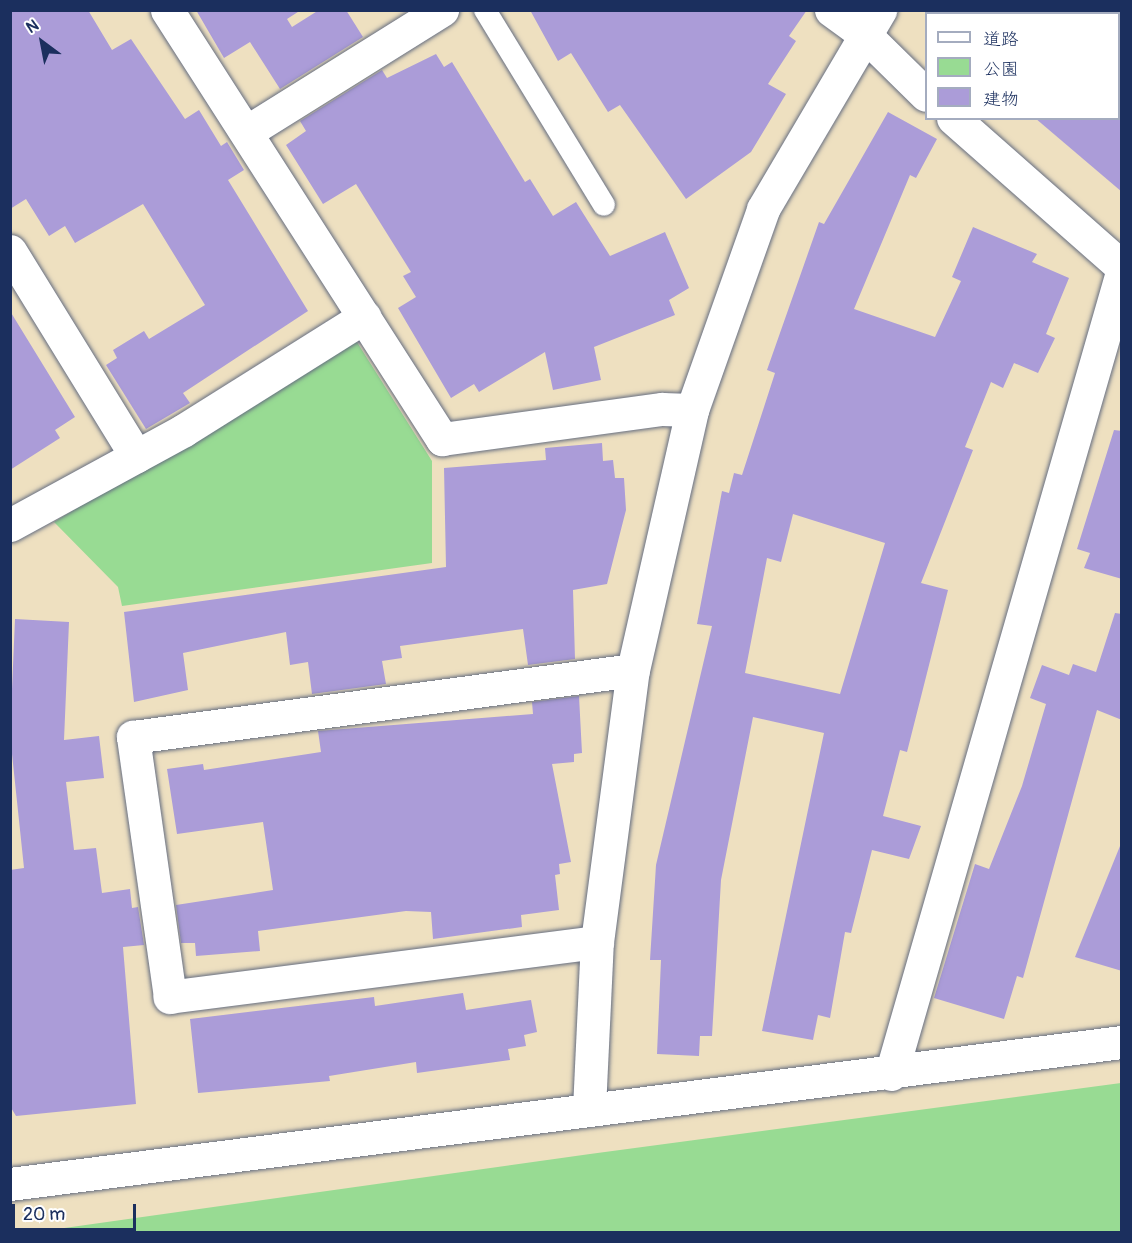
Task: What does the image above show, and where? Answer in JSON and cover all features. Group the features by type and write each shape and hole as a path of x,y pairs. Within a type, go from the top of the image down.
{"street":[{"path":"167,10 248,131 442,439 662,409 692,411"},
{"path":"248,131 442,10"},
{"path":"831,10 872,22 925,92"},
{"path":"589,1109 597,942 633,670 692,411 763,209 872,22"},
{"path":"955,120 1122,267"},
{"path":"10,251 136,456"},
{"path":"891,1074 1122,272"},
{"path":"10,525 136,456 364,317"},
{"path":"597,942 170,997 133,737 633,670"},
{"path":"10,1184 589,1109 891,1074 1122,1042"}],"lane":[{"path":"485,10 604,205"}],"green space":[{"path":"355,339 432,461 432,563 122,606 118,587 54,522"},
{"path":"1121,1083 1121,1232 36,1232 590,1154"}],"building":[{"path":"10,10 88,10 112,50 131,39 185,119 199,110 221,146 227,142 244,170 228,180 308,311 183,393 190,403 146,429 106,365 117,358 113,350 144,331 149,339 205,305 143,204 75,243 65,226 49,236 26,199 10,209"},
{"path":"196,10 301,10 287,19 292,27 319,10 346,10 363,37 280,89 250,42 224,58"},
{"path":"530,10 807,10 789,36 796,41 768,84 786,94 751,152 686,199 620,105 608,112 571,53 558,61"},
{"path":"436,54 444,67 452,62 525,182 530,179 553,216 576,202 610,256 665,232 689,288 669,300 675,315 594,347 601,380 553,390 545,352 479,392 474,384 451,398 398,308 416,297 403,276 411,272 356,184 323,204 286,145 306,131 300,121 382,70 387,78"},
{"path":"888,112 937,139 916,178 910,175 854,309 935,337 961,281 952,277 973,227 1037,254 1032,262 1069,278 1046,334 1055,338 1038,373 1014,363 1003,388 991,382 965,447 973,450 921,583 948,590 907,752 900,750 883,816 921,826 909,859 872,850 851,933 845,932 830,1018 818,1015 813,1040 762,1031 824,733 753,717 721,880 712,1036 700,1036 699,1056 657,1054 661,960 650,960 656,865 712,626 697,624 722,491 729,493 734,473 742,475 775,373 767,370 819,222 824,224","holes":["793,514 885,543 840,694 745,673 767,558 781,562"]},
{"path":"1122,118 1122,192 1037,120 1120,120"},
{"path":"10,311 75,417 55,430 60,438 10,470"},
{"path":"1114,430 1122,431 1122,579 1084,568 1090,553 1077,549"},
{"path":"602,443 603,461 613,460 615,478 624,478 626,510 607,584 573,590 575,659 528,665 523,629 400,646 402,658 382,661 386,684 312,694 308,662 290,665 286,632 183,653 188,690 134,702 124,612 446,567 444,468 546,460 545,448"},
{"path":"1115,613 1122,614 1122,720 1097,710 1023,978 1017,976 1004,1019 934,998 975,864 989,869 1022,786 1046,704 1030,698 1042,665 1069,675 1073,664 1096,672"},
{"path":"15,619 69,622 64,740 99,736 104,778 66,782 74,850 96,848 102,893 130,889 132,908 138,907 144,945 123,947 136,1104 16,1116 10,1106 10,870 24,868 10,735"},
{"path":"579,696 582,753 574,754 574,762 552,764 571,862 559,864 560,874 555,875 559,910 521,915 522,927 433,939 431,912 406,911 258,931 260,951 196,956 195,943 181,943 176,905 273,890 263,822 177,834 167,769 203,764 204,770 321,752 318,731 533,714 532,702"},
{"path":"1120,846 1122,846 1122,971 1075,957"},
{"path":"463,993 466,1010 531,1000 537,1032 524,1035 526,1046 508,1049 510,1060 417,1073 416,1062 329,1076 330,1081 198,1093 190,1019 374,997 375,1006"}]}
